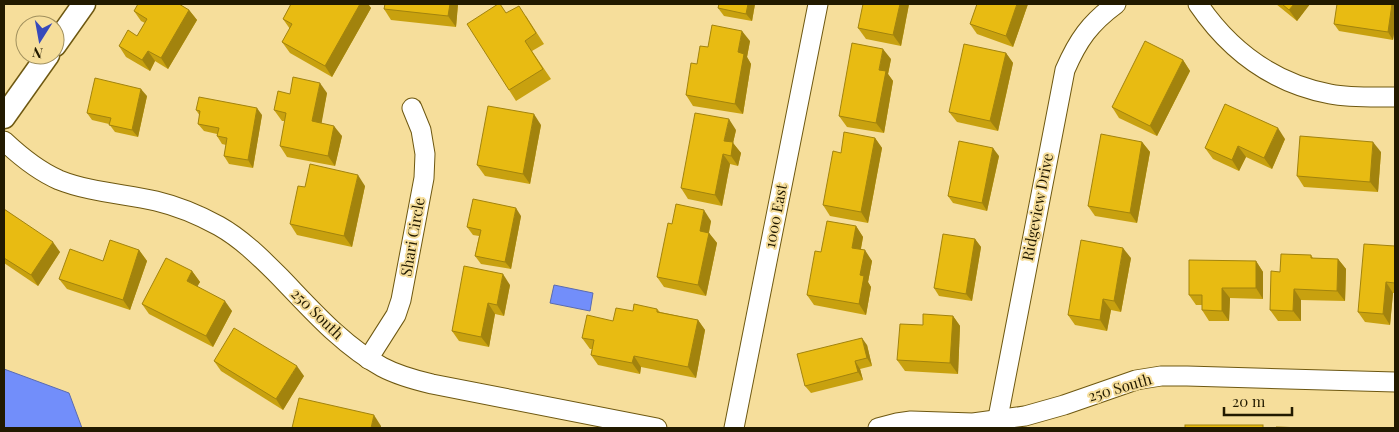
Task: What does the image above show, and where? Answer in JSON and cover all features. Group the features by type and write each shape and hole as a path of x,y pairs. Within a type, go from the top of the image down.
{"street":[{"path":"65,31 84,4"},
{"name":"1000 East","path":"734,428 818,4"},
{"name":"Ridgeview Drive","path":"997,424 1065,70 1075,48 1089,27 1116,4"},
{"path":"1198,4 1216,28 1233,46 1270,72 1290,82 1331,94 1395,97"},
{"path":"4,117 41,65"},
{"name":"Shari Circle","path":"368,359 396,315 402,300 424,178 425,154 421,130 412,108"},
{"name":"250 South","path":"4,141 30,164 61,180 157,201 203,218 224,229 256,254 343,340 383,368 399,375 432,384 657,428"},
{"name":"250 South","path":"878,428 911,421 997,424 1045,411 1136,380 1161,376 1395,382"}],"water":[{"path":"554,285 593,293 590,311 550,303"},
{"path":"4,369 69,393 82,428 4,428"}],"building":[{"path":"138,4 179,4 189,10 161,58 148,51 142,60 119,46 128,30 137,36 147,19 134,11"},
{"path":"291,4 360,4 325,66 282,42 292,24 283,19"},
{"path":"385,4 450,4 448,16 384,9"},
{"path":"498,4 506,13 519,6 536,33 525,41 543,69 509,90 467,24"},
{"path":"719,4 748,4 746,14 718,8"},
{"path":"863,4 900,4 893,35 858,28"},
{"path":"977,4 1017,4 1006,36 970,24"},
{"path":"1282,4 1294,4 1289,10"},
{"path":"1337,4 1392,4 1388,32 1334,24"},
{"path":"712,25 742,31 738,52 744,54 735,104 686,95 691,63 697,64 700,46 708,47"},
{"path":"1145,41 1183,60 1150,126 1112,107"},
{"path":"852,43 883,49 879,70 886,71 876,123 839,116"},
{"path":"964,44 1006,53 990,121 949,112"},
{"path":"293,77 320,83 312,121 334,126 328,156 280,146 286,113 274,110 278,91 290,94"},
{"path":"95,78 141,89 132,130 109,125 111,118 87,113"},
{"path":"199,97 257,108 248,160 224,156 227,138 217,136 219,128 198,124 200,111 196,110"},
{"path":"1225,104 1278,128 1264,158 1238,146 1232,160 1205,148"},
{"path":"488,106 534,114 523,174 477,165"},
{"path":"695,113 729,119 724,141 733,142 731,156 723,154 715,195 681,188"},
{"path":"844,132 875,138 861,212 823,205 833,151 841,153"},
{"path":"1101,134 1142,142 1130,213 1088,206"},
{"path":"1300,136 1373,142 1370,182 1297,176"},
{"path":"959,141 993,148 982,203 948,196"},
{"path":"310,164 358,175 344,236 290,224 298,186 305,187"},
{"path":"473,199 516,208 505,262 475,256 481,230 467,227"},
{"path":"676,204 704,210 700,231 709,233 698,285 657,277 668,223 672,224"},
{"path":"4,209 53,242 31,275 4,258"},
{"path":"827,221 856,226 852,248 865,250 860,275 864,276 859,304 807,295 815,251 821,252"},
{"path":"943,234 975,239 966,294 934,288"},
{"path":"110,240 139,250 123,300 59,279 70,249 103,261"},
{"path":"1081,240 1123,248 1114,301 1103,299 1100,320 1068,315"},
{"path":"1364,244 1395,246 1395,283 1386,282 1383,314 1358,312"},
{"path":"1281,254 1311,255 1311,258 1338,259 1337,291 1294,289 1293,311 1270,310 1271,271 1280,272"},
{"path":"166,258 192,271 187,281 225,301 206,336 142,304"},
{"path":"1189,260 1256,261 1256,288 1222,288 1222,311 1202,310 1202,295 1189,295"},
{"path":"464,266 503,274 497,305 488,303 481,337 452,331"},
{"path":"634,304 657,309 657,312 698,320 688,367 634,356 632,363 591,355 594,340 582,338 587,315 613,321 616,308 633,311"},
{"path":"923,314 953,316 950,363 897,360 900,324 923,325"},
{"path":"234,328 297,366 276,399 214,361"},
{"path":"862,338 867,358 855,361 858,372 805,386 797,354"},
{"path":"299,398 374,415 371,428 292,428"},
{"path":"1185,425 1263,425 1263,428 1185,428"}]}
